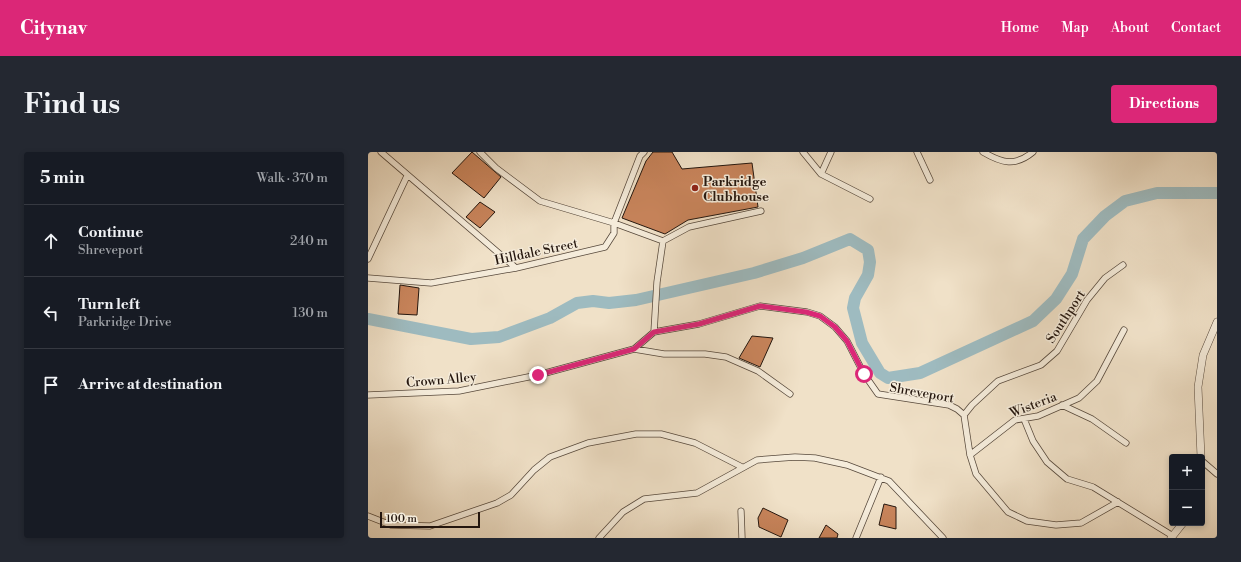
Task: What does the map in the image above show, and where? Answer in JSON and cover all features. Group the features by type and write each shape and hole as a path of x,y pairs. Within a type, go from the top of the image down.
{"street":[{"path":"382,152 407,176 516,268"},
{"path":"480,152 496,168 540,201 614,223 663,241 689,227 761,211"},
{"name":"Hilldale Street","path":"368,278 432,283 516,268 605,247 614,233 614,223 640,156 644,152"},
{"path":"803,152 821,174 870,199"},
{"path":"821,174 831,152"},
{"path":"917,152 930,180"},
{"path":"983,152 998,161 1010,163 1027,157 1033,152"},
{"path":"368,259 407,176"},
{"path":"634,349 654,332 657,309 657,282 663,241"},
{"name":"Southport","path":"964,415 972,405 998,381 1041,365 1057,351 1087,300 1105,278 1123,265"},
{"name":"Shreveport","path":"654,332 699,324 760,306 806,312 820,316 835,327 847,341 864,374 878,394 949,405 957,408 964,415"},
{"path":"1201,454 1198,387 1203,355 1217,322"},
{"name":"Wisteria","path":"970,455 1015,420 1038,416 1079,398 1097,381 1124,330"},
{"path":"634,349 664,354 705,354 726,357 758,371 790,394"},
{"name":"Crown Alley","path":"368,395 460,391 538,375 634,349"},
{"path":"1062,405 1092,419 1126,443"},
{"path":"964,415 970,455 976,474 1008,512 1027,521 1056,525 1081,523 1118,502"},
{"path":"1024,419 1033,441 1052,466 1067,479 1093,488 1118,502 1172,537 1181,526"},
{"path":"368,516 391,525 430,526 497,503 511,495 534,470 550,457 588,443 636,434 661,434 695,443 742,467"},
{"path":"599,538 623,512 644,499 696,493 757,460 795,457 815,458 847,465 889,481 943,538"},
{"path":"1205,464 1217,474"},
{"path":"856,538 881,477"},
{"path":"741,511 742,538"}],"building":[{"path":"472,152 501,177 484,198 452,173"},
{"name":"Parkridge Clubhouse","path":"653,152 672,152 682,169 752,163 758,207 688,220 665,234 622,218 646,161"},
{"path":"480,202 495,212 480,228 466,217"},
{"path":"400,285 419,288 417,315 398,314"},
{"path":"752,336 773,338 760,367 739,358"},
{"path":"884,504 896,507 896,529 879,525"},
{"path":"763,508 788,520 781,537 759,527 758,518"},
{"path":"826,525 838,534 837,538 819,538"}],"waterway":[{"path":"368,319 471,339 499,337 550,318 577,303 593,301 609,303 636,300 754,273 803,258 850,239 868,250 870,262 868,275 855,298 853,308 862,343 880,373 888,378 920,373 1033,321 1056,299 1072,274 1083,239 1105,216 1125,201 1157,193 1217,193"}],"place":[{"name":"Parkridge Clubhouse","path":"695,188"}],"route":[{"path":"538,375 634,349 654,332 699,324 760,306 806,312 820,316 835,327 847,341 864,374"}]}
